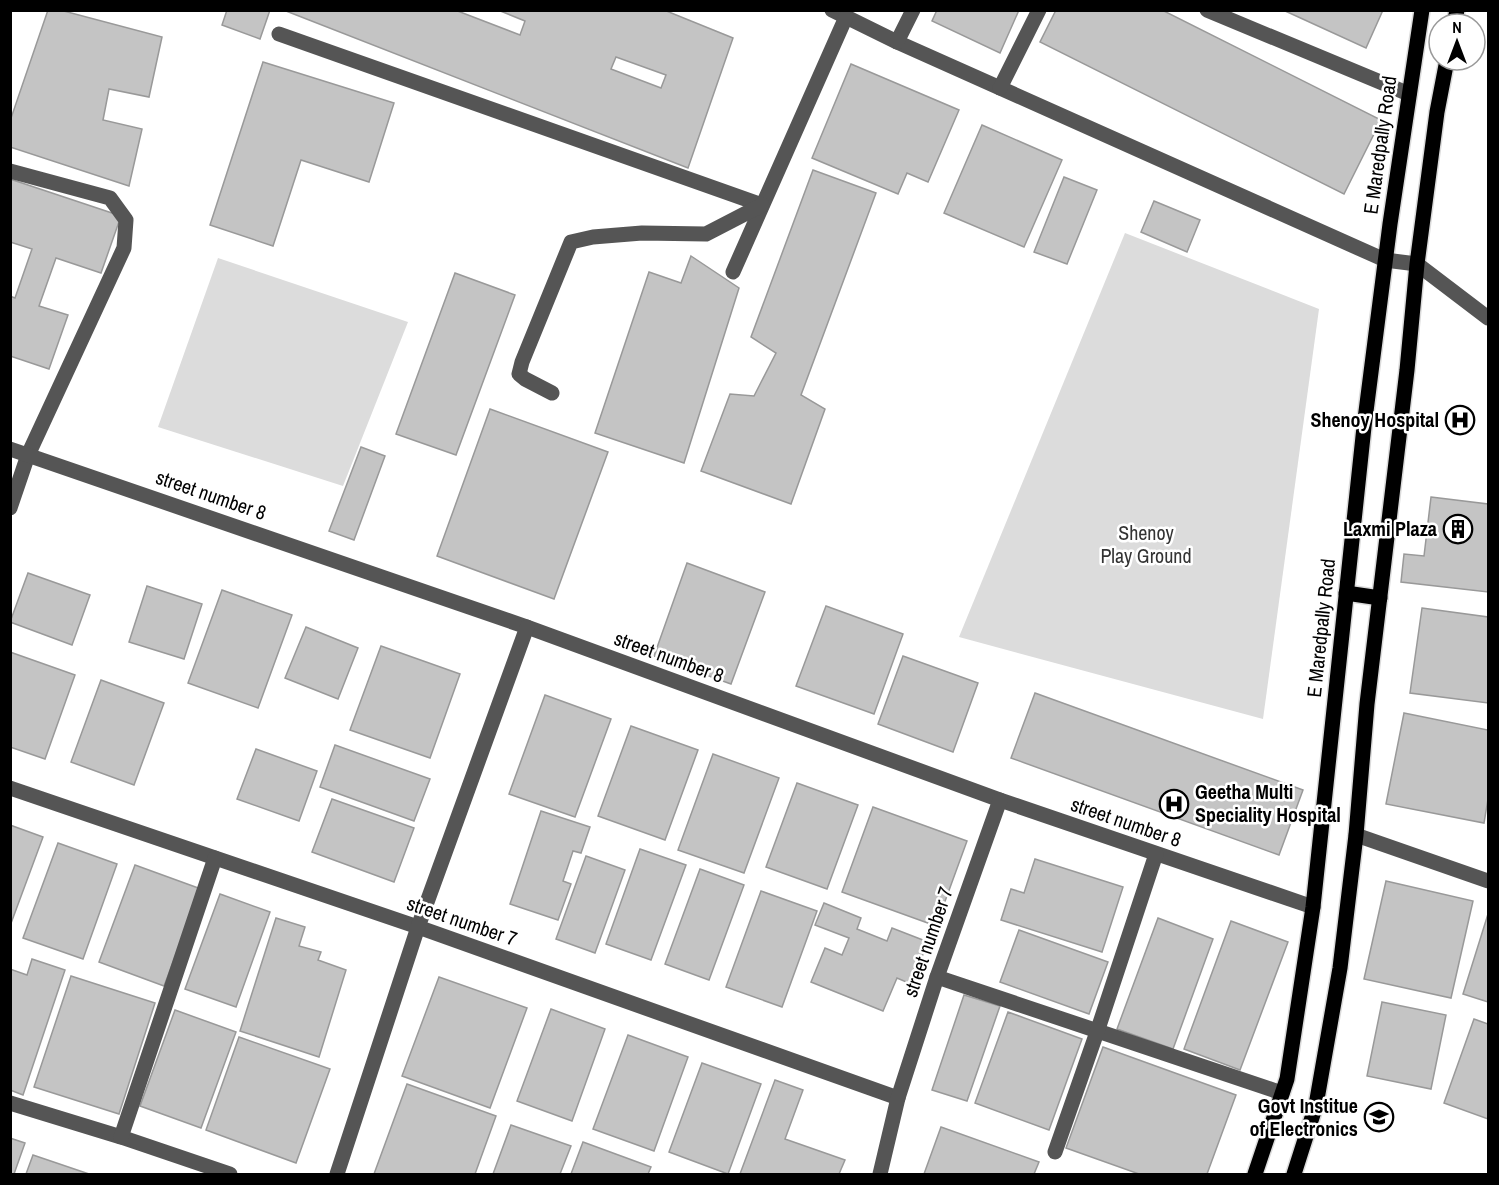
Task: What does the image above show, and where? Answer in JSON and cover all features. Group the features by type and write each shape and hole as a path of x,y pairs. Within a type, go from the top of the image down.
{"main road":[{"name":"E Maredpally Road","path":"1255,1174 1287,1079 1313,907 1364,427 1385,260 1422,10"},
{"path":"1294,1174 1316,1105 1340,968 1356,835 1367,704 1407,370 1417,264 1437,112 1445,72"},
{"path":"1346,593 1380,598"}],"street":[{"path":"897,42 913,10"},
{"path":"1000,88 1039,10"},
{"path":"1207,10 1409,94"},
{"path":"733,272 839,14 1385,260 1417,264 1488,318"},
{"path":"279,34 762,205"},
{"path":"10,171 110,198 126,220 124,248 28,454 10,508"},
{"path":"552,393 519,374 571,242 593,237 642,233 706,234 762,205"},
{"name":"street number 8","path":"10,449 527,627 1000,800 1313,907"},
{"path":"337,1174 418,927 527,627"},
{"name":"street number 7","path":"10,788 418,927 898,1098"},
{"name":"street number 7","path":"880,1174 898,1098 937,977 1000,800"},
{"path":"1356,835 1488,881"},
{"path":"1055,1152 1098,1032 1156,854"},
{"path":"121,1137 215,858"},
{"path":"937,977 1282,1093"},
{"path":"10,1103 230,1174"}],"green space":[{"name":"Shenoy Play Ground","path":"1125,233 1319,309 1263,719 959,637"},
{"path":"218,258 408,322 343,486 158,427"}],"building":[{"path":"48,10 60,10 162,37 149,97 109,89 103,120 142,129 129,186 10,147 10,121"},
{"path":"227,10 270,10 260,39 222,25"},
{"path":"455,10 520,35 525,21 498,10 664,10 733,38 688,168 286,11","holes":["616,57 666,75 661,88 611,69"]},
{"path":"937,10 1019,10 1000,53 932,21"},
{"path":"1056,10 1162,10 1381,120 1344,194 1040,42"},
{"path":"1283,10 1383,10 1366,48"},
{"path":"263,62 394,103 369,182 301,160 273,246 210,225"},
{"path":"851,64 959,110 928,182 907,173 898,194 812,158"},
{"path":"982,125 1062,160 1024,247 944,213"},
{"path":"813,170 876,193 801,395 825,409 791,504 701,471 730,394 754,396 776,353 751,337"},
{"path":"1064,177 1097,190 1067,264 1034,252"},
{"path":"10,179 121,216 101,273 56,258 39,306 68,315 49,369 10,356 10,296 15,298 32,249 10,242"},
{"path":"1154,201 1200,220 1187,252 1141,232"},
{"path":"691,256 739,288 684,463 595,433 649,272 681,283"},
{"path":"455,273 515,295 456,455 396,434"},
{"path":"490,409 608,452 554,599 437,556"},
{"path":"361,447 385,456 354,540 329,531"},
{"name":"Laxmi Plaza","path":"1431,497 1488,504 1488,592 1401,582 1404,554 1424,556"},
{"path":"687,563 765,592 731,684 654,656"},
{"path":"28,573 90,595 72,645 10,622"},
{"path":"147,586 202,604 184,659 129,642"},
{"path":"222,590 292,615 258,708 188,683"},
{"path":"826,606 903,634 874,714 796,686"},
{"path":"1422,608 1488,617 1488,703 1410,693"},
{"path":"306,627 358,648 338,699 285,678"},
{"path":"381,646 460,674 430,758 350,730"},
{"path":"10,652 75,675 45,759 10,747"},
{"path":"903,656 978,683 953,752 878,724"},
{"path":"101,680 164,703 134,785 71,762"},
{"path":"1035,693 1303,790 1279,855 1011,758"},
{"path":"545,695 611,719 575,817 509,794"},
{"path":"1404,713 1488,730 1488,799 1484,823 1386,804"},
{"path":"631,726 698,750 665,840 598,816"},
{"path":"335,745 430,779 414,821 320,787"},
{"path":"256,749 317,771 299,821 237,799"},
{"path":"713,754 779,778 744,873 678,850"},
{"path":"797,783 858,805 827,889 766,867"},
{"path":"332,799 414,828 394,882 312,852"},
{"path":"873,807 967,841 936,926 842,892"},
{"path":"541,811 590,827 581,853 573,851 563,881 571,884 558,920 510,904"},
{"path":"10,825 43,837 10,926"},
{"path":"58,843 117,864 83,959 23,938"},
{"path":"640,849 686,865 651,960 606,944"},
{"path":"586,856 625,870 595,953 556,939"},
{"path":"1035,859 1123,887 1102,952 1001,920 1011,889 1024,893"},
{"path":"135,865 201,889 164,986 99,962"},
{"path":"700,869 744,885 709,980 665,964"},
{"path":"1386,881 1473,901 1451,998 1364,979"},
{"path":"761,891 817,911 782,1007 726,987"},
{"path":"220,894 270,912 236,1007 185,989"},
{"path":"824,903 861,918 857,929 887,941 892,928 928,942 911,984 897,978 883,1011 811,982 825,948 842,955 849,938 815,925"},
{"path":"1488,914 1488,1002 1463,994"},
{"path":"276,918 305,927 299,946 321,952 318,960 346,970 319,1057 240,1031"},
{"path":"1158,918 1213,939 1173,1049 1117,1029"},
{"path":"1231,921 1288,942 1240,1070 1184,1049"},
{"path":"1019,930 1108,962 1089,1014 1000,982"},
{"path":"32,959 65,970 23,1095 10,1090 10,969 27,975"},
{"path":"71,976 155,1003 119,1114 34,1087"},
{"path":"439,977 527,1008 490,1108 402,1076"},
{"path":"964,995 1000,1006 967,1101 932,1090"},
{"path":"1382,1002 1446,1015 1431,1089 1367,1076"},
{"path":"551,1009 605,1029 572,1121 517,1101"},
{"path":"175,1010 236,1032 201,1128 140,1106"},
{"path":"1008,1012 1082,1039 1049,1130 975,1103"},
{"path":"1474,1019 1488,1024 1488,1119 1444,1103"},
{"path":"628,1035 688,1057 654,1151 593,1129"},
{"path":"239,1037 330,1069 296,1163 206,1130"},
{"path":"1103,1047 1236,1095 1207,1174 1139,1174 1066,1148"},
{"path":"702,1063 761,1084 728,1174 669,1152"},
{"path":"775,1080 803,1090 785,1139 845,1160 839,1174 740,1174"},
{"path":"407,1084 496,1116 475,1174 374,1174"},
{"path":"511,1125 571,1146 560,1174 493,1174"},
{"path":"941,1127 1039,1162 1034,1174 924,1174"},
{"path":"10,1138 25,1143 14,1174 10,1174"},
{"path":"583,1142 651,1167 648,1174 571,1174"},
{"path":"33,1155 89,1174 26,1174"}],"place":[{"name":"Shenoy Hospital","path":"1460,420"},
{"name":"Laxmi Plaza","path":"1458,529"},
{"name":"Geetha Multi Speciality Hospital","path":"1174,804"},
{"name":"Govt Institue of Electronics","path":"1379,1117"}]}
